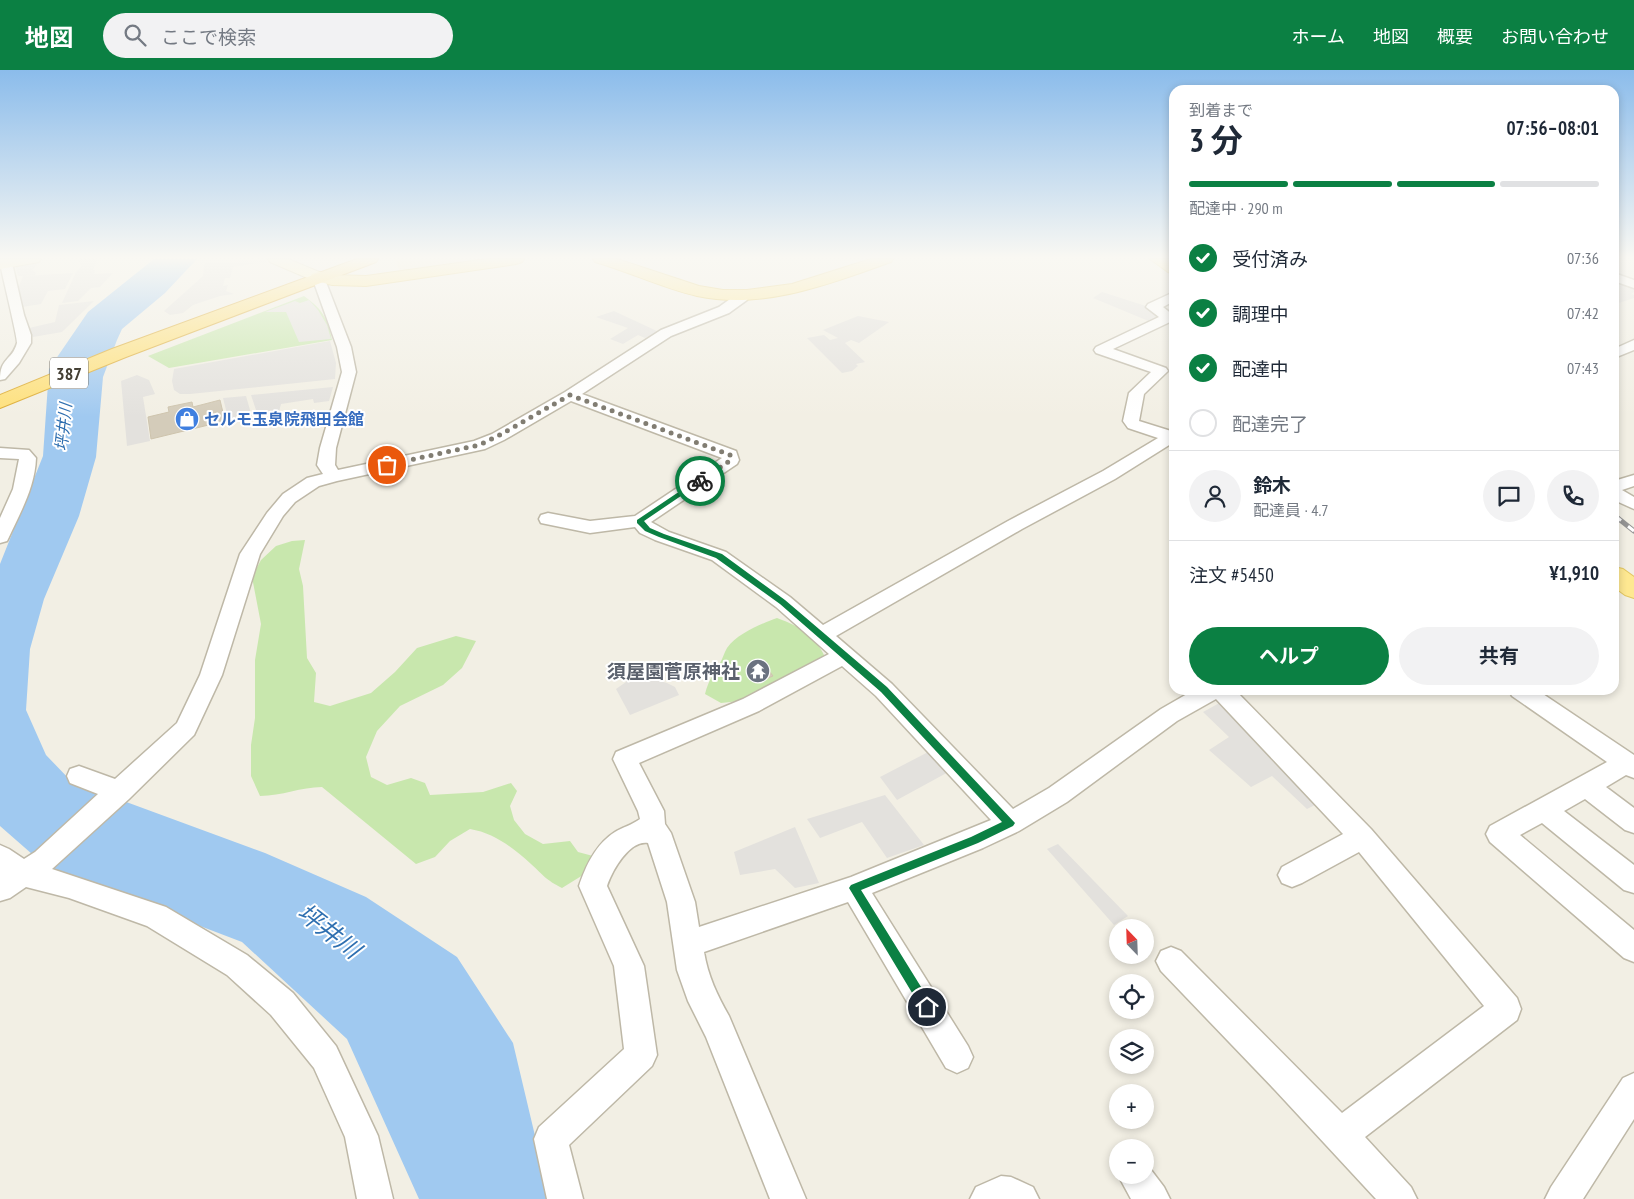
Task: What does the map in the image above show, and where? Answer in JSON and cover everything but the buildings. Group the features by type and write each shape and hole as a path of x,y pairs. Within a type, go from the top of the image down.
{"highway":[{"name":"387","path":"0,402 114,355 229,312"}],"main road":[{"path":"1619,578 1634,589"}],"street":[{"path":"0,376 22,350 24,343 24,335 16,312"},
{"path":"330,312 345,348 349,372 328,448 326,465 334,476"},
{"path":"23,875 114,797 186,729 211,675 250,554 276,513 289,498 313,482 334,476 479,445 570,395 666,333 720,312"},
{"path":"1161,312 1166,315 1166,319 1143,328 1101,350 1160,371 1137,394 1131,421 1134,425 1169,434"},
{"path":"1619,352 1634,344"},
{"path":"548,519 590,526 640,521 731,460 730,455 570,395"},
{"path":"822,635 1014,526 1109,475 1169,437"},
{"path":"0,453 23,454 28,458 28,466 22,488 0,537"},
{"path":"1619,484 1634,480"},
{"path":"1619,496 1634,504"},
{"path":"640,521 647,529 662,536 719,556 782,602 845,655 901,707 1010,823"},
{"path":"565,1199 552,1139 641,1055 629,966 593,886 598,870 610,851 627,838 645,831 653,822 651,812 625,759 751,705 845,655"},
{"path":"688,944 854,888 974,840 1010,823 1058,795 1169,715 1203,695"},
{"path":"1226,695 1362,837 1506,1008 1341,1135"},
{"path":"1527,695 1630,765"},
{"path":"1630,765 1586,786 1499,834 1634,948"},
{"path":"79,776 114,797"},
{"path":"1586,786 1634,822"},
{"path":"1544,810 1634,881"},
{"path":"645,831 658,833 680,902 692,970 703,1001 718,1027 788,1199"},
{"path":"1292,874 1362,837"},
{"path":"0,857 23,875 69,886 156,916 237,965 282,1004 325,1056 361,1136 375,1199"},
{"path":"854,888 957,1058"},
{"path":"1171,961 1263,1053 1341,1135 1398,1199"},
{"path":"1563,1199 1634,1089"},
{"path":"1141,1184 1152,1199"},
{"path":"988,1199 1000,1192 1007,1192 1021,1199"}],"green space":[{"path":"263,312 320,312 326,320 332,340 169,368 148,356"},
{"path":"305,540 299,569 303,586 307,658 316,673 314,702 330,706 371,693 395,672 417,648 456,636 476,641 462,668 443,685 400,706 377,731 366,757 371,777 387,785 411,778 425,783 430,795 483,792 511,783 517,791 510,806 514,820 525,834 543,844 570,841 578,852 593,856 583,875 562,888 548,880 524,858 495,837 470,829 450,841 435,857 416,864 322,787 260,796 251,776 251,745 255,718 255,660 261,624 252,577 261,560 276,546 292,541"},
{"path":"777,618 806,632 816,642 825,657 800,668 749,700 721,703 705,694 711,677 727,648 737,638 750,630"}],"shaded area":[{"path":"57,312 83,312 62,332 33,337 29,328 55,322"},
{"path":"165,312 185,312 183,313 170,315"},
{"path":"265,312 319,312 327,325 331,339 299,342 286,312"},
{"path":"615,312 659,332 645,338 638,335 623,344 610,339 628,328 596,317"},
{"path":"1126,312 1157,312 1162,315 1151,322"},
{"path":"858,316 889,322 859,343 851,340 845,343 865,362 856,364 858,366 852,371 842,373 807,338 824,335 830,340 838,338 823,330"},
{"path":"330,341 336,363 335,379 190,394 180,394 174,390 172,381 174,369"},
{"path":"137,375 149,380 155,394 143,397 150,441 127,446 121,381"},
{"path":"333,387 329,401 314,403 313,399 281,404 279,412 258,416 251,395"},
{"path":"246,396 252,417 229,422 223,398"},
{"path":"637,675 667,683 675,687 679,695 630,715 616,689 626,682 626,677"},
{"path":"1223,701 1321,802 1307,809 1272,776 1251,787 1209,750 1229,737 1203,712"},
{"path":"932,750 952,770 897,800 880,777"},
{"path":"885,795 924,845 887,858 862,822 820,838 807,819"},
{"path":"795,827 819,883 795,888 775,869 740,875 734,852"},
{"path":"1058,844 1128,916 1123,919 1109,919 1047,849"}],"water":[{"name":"坪井川","path":"88,312 143,312 122,329 103,377 96,457 79,516 44,599 30,649 26,710 46,755 72,782 265,853 366,897 457,957 513,1043 550,1199 419,1199 347,1039 242,942 48,868 0,826 0,564 43,456 49,369"}],"railway":[{"path":"1619,519 1634,531"}],"way so far":[{"path":"387,465 479,445 570,395 730,455 731,460 700,481"}],"place":[{"name":"セルモ玉泉院飛田会館","path":"187,419"},
{"name":"須屋園菅原神社","path":"758,671"}],"route":[{"path":"700,481 640,521 647,529 662,536 719,556 730,566 782,602 884,690 1010,823 974,840 854,888 927,1007"}]}
